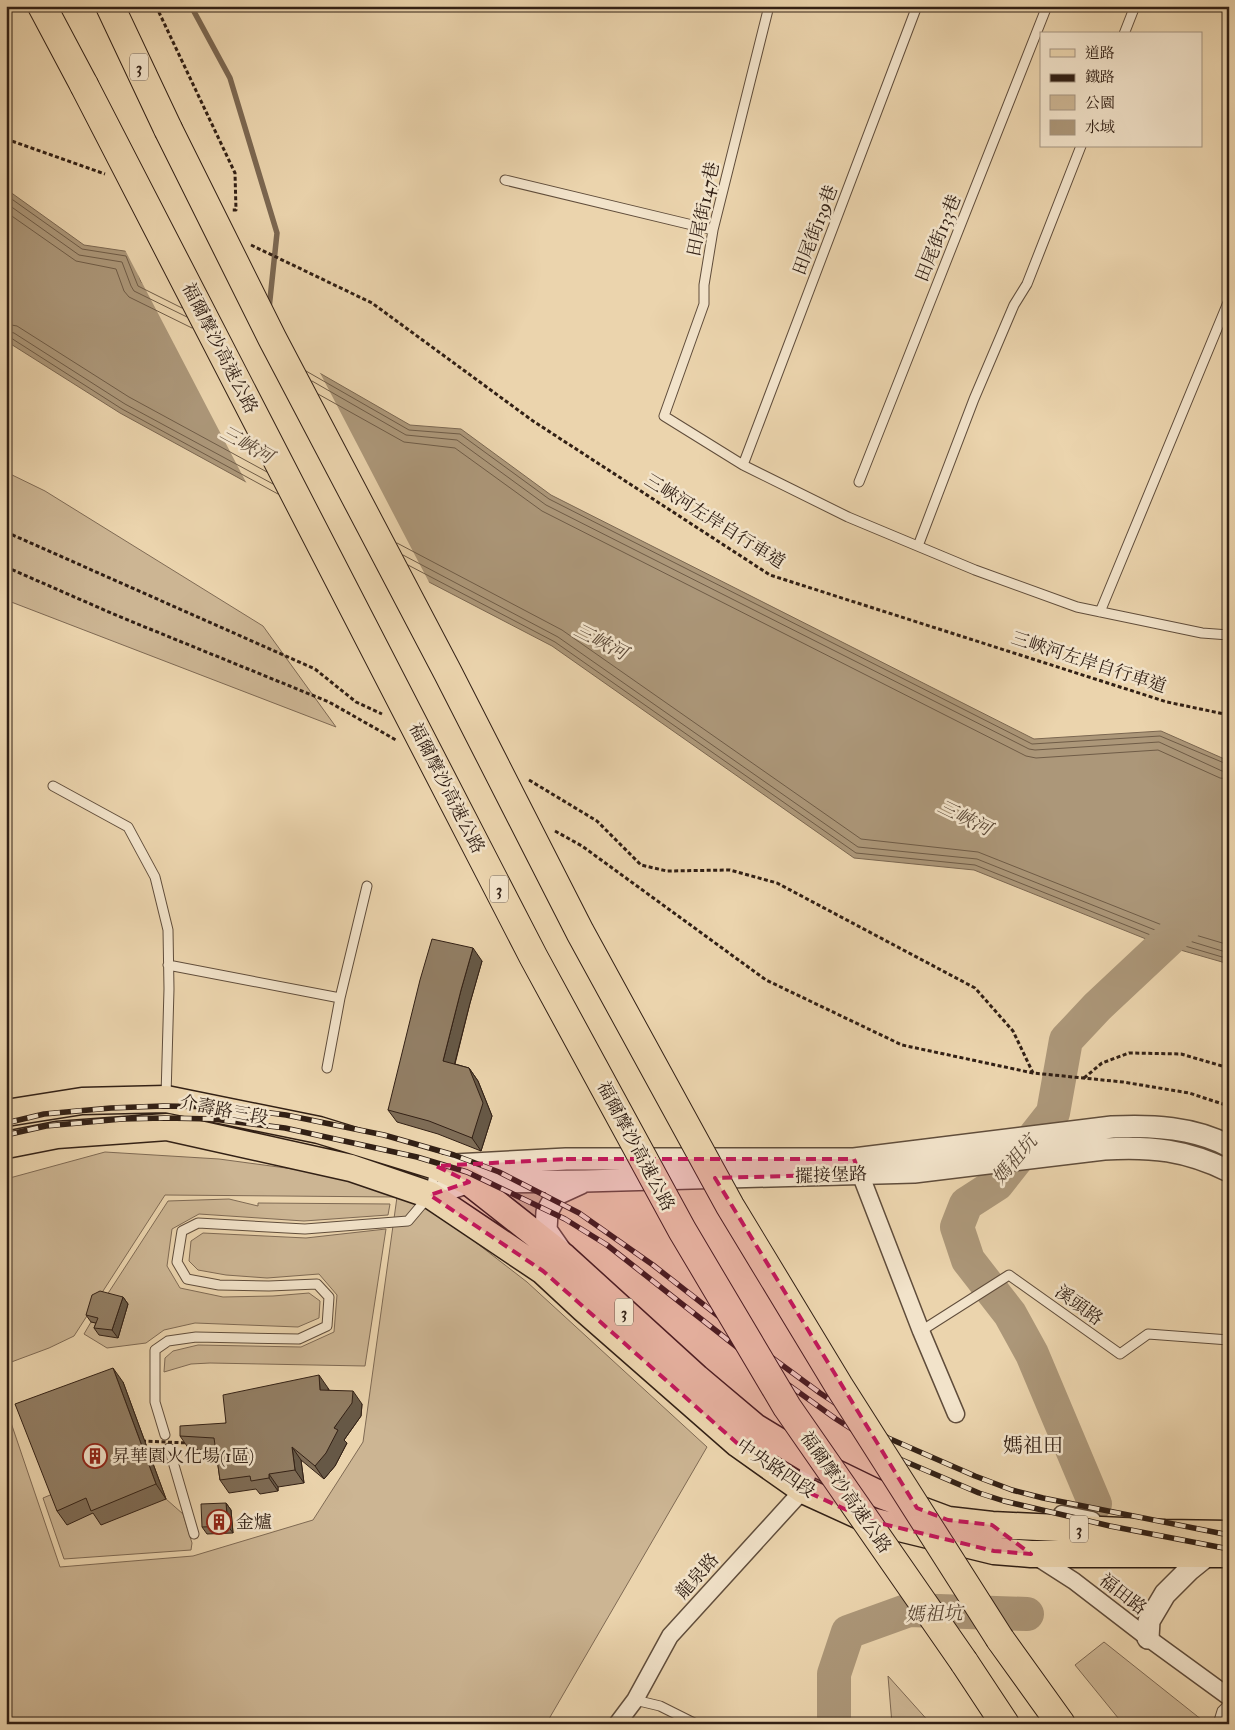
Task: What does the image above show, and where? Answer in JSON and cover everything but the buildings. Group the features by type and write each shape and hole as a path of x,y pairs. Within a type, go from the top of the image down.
{"highway":[{"name":"福爾摩沙高速公路","path":"42,6 533,956 682,1230 787,1407 1005,1724"},
{"name":"3","path":"110,6 272,338 448,673 580,932 730,1206 839,1386 1000,1639 1061,1724"}],"main road":[{"name":"介壽路三段","path":"6,1113 82,1100 166,1099 319,1130 436,1166"},
{"name":"介壽路三段","path":"6,1145 57,1135 167,1127 351,1168 430,1195"},
{"name":"中央路四段","path":"436,1166 469,1182 564,1257 697,1378 755,1427 811,1461 881,1495 948,1520 1135,1538 1220,1553"},
{"name":"中央路四段","path":"430,1195 542,1270 738,1444 803,1490 871,1521 994,1551 1031,1554 1165,1534 1229,1534"}],"street":[{"name":"擺接堡路","path":"912,1162 1112,1127 1138,1126 1178,1129 1219,1141 1229,1146"},
{"name":"擺接堡路","path":"430,1195 469,1182 584,1181 857,1166 1133,1147 1172,1150 1206,1160 1229,1171"},
{"name":"擺接堡路","path":"436,1166 566,1159 857,1166"},
{"path":"857,1166 924,1329 956,1414"},
{"path":"564,1257 546,1230 547,1212 557,1194 584,1181"},
{"name":"龍泉路","path":"617,1724 635,1700 670,1636 803,1490 811,1461"},
{"path":"1062,1514 1135,1538"},
{"name":"福田路","path":"992,1525 1031,1554 1074,1581 1148,1638 1227,1704"},
{"path":"1148,1638 1149,1621 1165,1594 1188,1570 1220,1553"}],"lane":[{"name":"田尾街147巷","path":"743,465 664,416 704,304 704,285 713,230 769,6"},
{"name":"田尾街139巷","path":"743,465 917,6"},
{"name":"田尾街133巷","path":"858,482 1047,6"},
{"path":"1125,32 1135,6"},
{"path":"918,546 974,399 1014,306 1027,284 1080,148"},
{"path":"505,180 713,230"},
{"path":"1100,612 1229,300"},
{"path":"743,465 848,517 975,570 1077,607 1202,633 1229,635"},
{"path":"53,786 128,827 155,877 168,930 166,1099"},
{"path":"326,1068 340,998 367,886"},
{"path":"168,965 340,998"},
{"path":"165,1435 155,1402 154,1350 168,1341 196,1337 299,1339 327,1326 329,1297 317,1284 269,1286 219,1285 186,1279 176,1262 182,1231 198,1223 305,1229 408,1221 430,1195 436,1166"},
{"name":"溪頭路","path":"924,1329 1009,1275 1120,1354 1148,1334 1229,1340"},
{"path":"169,1448 194,1534"},
{"path":"635,1700 660,1706 696,1724"},
{"path":"1218,1724 1227,1704"}],"path":[{"path":"156,6 235,173 236,210 226,212"},
{"name":"三峽河左岸自行車道","path":"266,252 372,303 533,421 770,575 1167,702 1229,715"},
{"path":"6,532 315,669 356,702 390,717"},
{"path":"521,776 538,784 597,821 641,865 667,871 730,870 777,883 975,988 1013,1031 1034,1073 1123,1082 1189,1093 1229,1106"},
{"path":"1083,1078 1102,1064 1129,1052 1181,1054 1229,1068"},
{"path":"137,1441 196,1444"}],"highlighted area":[{"path":"566,1159 854,1159 860,1174 715,1178 917,1508 948,1520 992,1525 1031,1554 994,1551 871,1521 803,1490 738,1444 543,1271 430,1195 469,1182 436,1166"}],"green space":[{"path":"6,472 45,491 263,626 336,727 6,600"},
{"path":"105,1152 219,1159 345,1176 421,1200 527,1282 707,1447 546,1724 6,1724 6,1408 60,1567 193,1556 313,1520 363,1442 397,1197 165,1195 74,1336 49,1348 6,1364 6,1179"},
{"path":"502,1190 546,1194 539,1220"},
{"path":"229,1199 258,1206 258,1203 390,1204 388,1215 304,1221 199,1214 172,1229 167,1266 180,1288 223,1297 309,1293 320,1301 319,1318 298,1327 195,1323 164,1330 146,1343 107,1348 84,1334 91,1322 103,1325 105,1298 168,1201"},
{"path":"386,1229 365,1366 210,1363 191,1364 164,1372 165,1358 173,1351 198,1345 301,1347 334,1332 337,1295 319,1274 267,1278 226,1275 198,1270 189,1261 191,1241 203,1233 306,1238"},
{"path":"55,1493 96,1512 166,1499 183,1514 192,1543 191,1550 64,1559 43,1498"},
{"path":"1104,1642 1202,1720 1203,1724 1123,1724 1075,1665"},
{"path":"888,1676 931,1724 892,1724"}],"water":[{"name":"三峽河","path":"6,189 84,245 131,252 141,282 276,348 410,425 461,429 551,495 1034,739 1161,731 1229,761 1229,964 1156,943 974,870 854,858 552,646 427,581 120,413 6,341"}],"pier":[{"path":"124,248 133,250 143,280 277,346 318,369 431,586 248,486"}],"waterway":[{"path":"191,6 230,78 277,233 269,309"},
{"name":"媽祖坑","path":"1095,1504 1032,1354 1010,1314 968,1260 957,1227 966,1204 997,1184 1053,1113 1066,1040 1097,1007 1194,916"},
{"name":"媽祖坑","path":"834,1724 834,1674 848,1632 909,1610 1027,1614"}],"railway":[{"path":"6,1123 44,1114 111,1108 163,1106 225,1107 286,1115 384,1135 454,1155 499,1172 579,1213 653,1265 820,1393 888,1438 1012,1490 1043,1498 1229,1535"},
{"path":"6,1135 46,1126 122,1119 213,1119 285,1128 417,1157 467,1172 565,1219 607,1245 747,1355 836,1419 897,1458 979,1493 1004,1501 1110,1526 1229,1549"}],"place":[{"name":"昇華園火化場(1區)","path":"95,1456"},
{"name":"金爐","path":"219,1522"}],"district":[{"name":"媽祖田","path":"1033,1445"}]}
